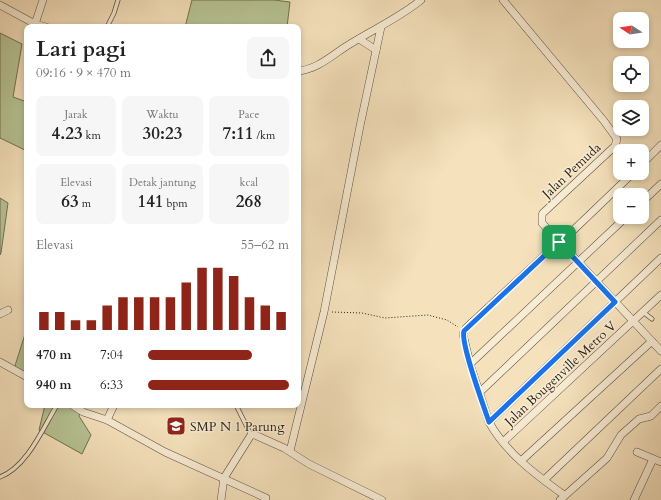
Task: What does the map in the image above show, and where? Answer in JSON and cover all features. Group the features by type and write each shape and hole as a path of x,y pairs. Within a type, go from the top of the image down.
{"street":[{"path":"0,5 35,24 44,0"},
{"path":"301,70 308,70 318,66 421,0"},
{"name":"Jalan Pemuda","path":"503,0 604,121 617,139 615,146 542,216 542,223 661,351"},
{"path":"301,406 324,312 381,27"},
{"path":"358,39 376,50"},
{"path":"649,157 661,146"},
{"path":"626,180 560,243 464,331 463,338 489,422 503,442 521,461 530,470 544,480 562,498 607,458 621,435 639,420 651,416 661,406"},
{"path":"649,195 661,184"},
{"path":"480,392 661,220"},
{"path":"470,364 619,224"},
{"path":"489,422 661,258"},
{"name":"Jalan Bougenville Metro V","path":"503,442 661,295"},
{"path":"0,314 8,310"},
{"path":"521,461 652,341"},
{"path":"0,362 24,375"},
{"path":"544,480 661,369"},
{"path":"77,408 83,412 107,420 148,444 266,498"},
{"path":"83,412 85,408"},
{"path":"107,420 113,408"},
{"path":"290,451 301,408"},
{"path":"221,500 224,478 248,437 255,435 290,451 309,464 382,500"},
{"path":"637,452 661,462"},
{"path":"634,500 653,459"}],"lane":[{"path":"108,24 118,0"},
{"path":"643,312 652,319"},
{"path":"0,477 12,471 30,451 55,408"},
{"path":"238,408 251,435"}],"path":[{"path":"324,312 362,313 385,318 428,315 447,320 464,331"}],"green space":[{"path":"192,0 274,0 290,2 287,24 186,24"},
{"path":"0,33 22,44 13,97 24,101 24,150 0,138"},
{"path":"0,198 8,203 0,255"},
{"path":"24,337 24,378 13,372"},
{"path":"44,408 81,408 79,416 91,435 82,454 39,430"}],"place":[{"name":"SMP N 1 Parung","path":"176,426"}],"route":[{"path":"559,242 615,302 489,422 470,364 463,338 464,331 559,242"}]}
